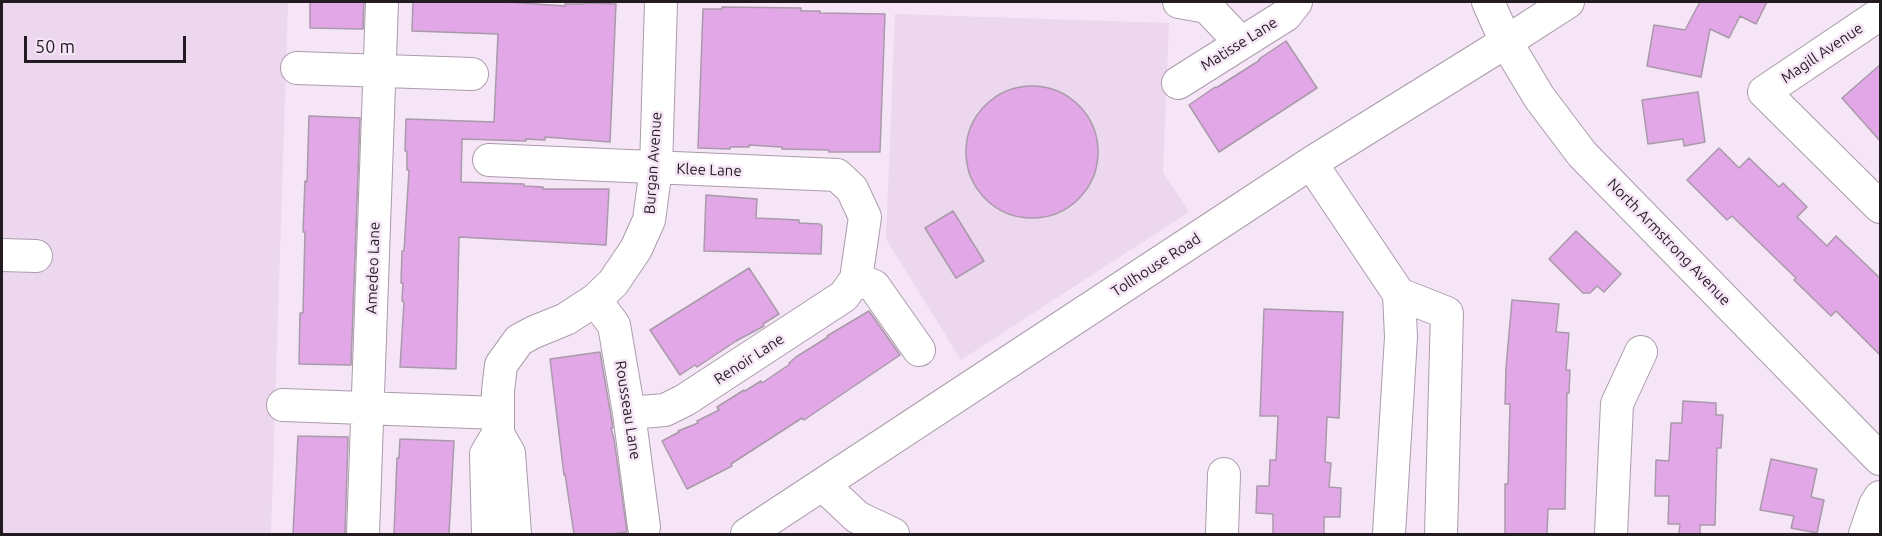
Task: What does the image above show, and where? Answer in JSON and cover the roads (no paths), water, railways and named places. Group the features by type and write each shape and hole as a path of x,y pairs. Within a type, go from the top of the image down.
{"street":[{"name":"Amedeo Lane","path":"363,534 382,2"},
{"name":"Burgan Avenue","path":"500,521 486,454 498,424 501,365 519,340 566,319 595,300 613,283 636,249 649,220 656,168 661,2"},
{"path":"1179,2 1207,7 1240,44"},
{"name":"Matisse Lane","path":"1178,83 1286,15 1296,2"},
{"name":"North Armstrong Avenue","path":"1488,2 1506,42 1539,97 1582,154 1881,459"},
{"name":"Tollhouse Road","path":"747,534 1311,163 1568,2"},
{"name":"Magill Avenue","path":"1881,14 1764,92 1881,207"},
{"path":"297,68 472,74"},
{"name":"Klee Lane","path":"489,160 837,175 852,189 865,217 856,279"},
{"path":"1311,163 1399,294 1401,337 1389,534"},
{"path":"2,255 36,256"},
{"path":"856,279 874,286 919,350"},
{"name":"Renoir Lane","path":"629,413 665,410 686,400 844,296 856,279"},
{"path":"1399,294 1447,313 1441,534"},
{"name":"Rousseau Lane","path":"595,300 614,325 629,413 644,527"},
{"path":"1611,534 1617,405 1641,352"},
{"path":"283,405 368,408 498,424"},
{"path":"1222,534 1224,474"},
{"path":"823,485 857,518 893,534"},
{"path":"1865,534 1875,505 1881,497"}]}
